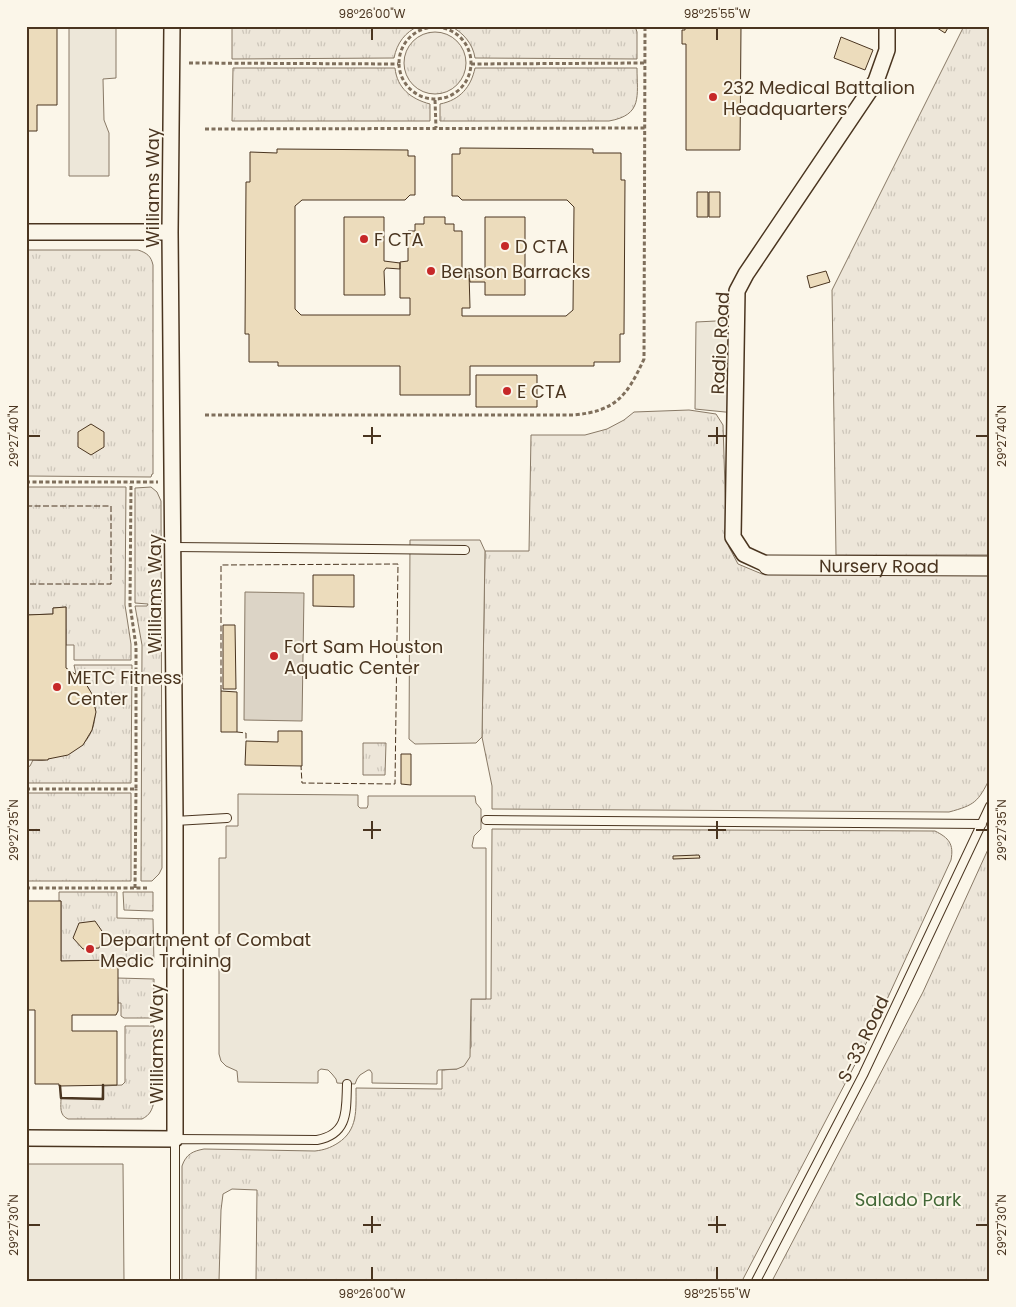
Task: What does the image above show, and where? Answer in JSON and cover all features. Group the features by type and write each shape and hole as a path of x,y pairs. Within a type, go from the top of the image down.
{"street":[{"name":"Williams Way","path":"172,26 170,232 175,820 175,1139"},
{"name":"Radio Road","path":"768,565 744,554 734,537 738,291 746,274 876,81 887,50 887,26"},
{"path":"26,232 170,232"},
{"name":"Nursery Road","path":"768,565 990,566"},
{"path":"26,1138 175,1139"}],"lane":[{"path":"173,547 465,550"},
{"name":"S-33 Road","path":"756,1281 864,1075 990,806"},
{"path":"175,820 227,818"},
{"path":"486,820 982,824"},
{"path":"175,1139 326,1139 332,1136 342,1125 346,1110 346,1084"},
{"name":"Williams Way","path":"174,1281 175,1139"}],"path":[{"path":"205,415 574,415 589,414 608,407 629,389 644,359 645,26"},
{"path":"428,27 440,27 452,31 462,39 469,50 471,64 466,83 458,92 448,98 435,100 414,93 400,75 398,64 400,51 406,40 416,32 428,27"},
{"path":"189,63 398,64"},
{"path":"471,64 645,63"},
{"path":"435,100 436,128"},
{"path":"205,129 644,128"},
{"path":"26,482 159,482"},
{"path":"131,483 130,605 136,646 135,888"},
{"path":"26,789 136,789"},
{"path":"26,888 148,888"}],"green space":[{"path":"232,26 419,26 402,39 394,58 232,59"},
{"path":"450,26 635,26 637,32 637,59 475,58 467,39"},
{"path":"964,26 990,26 990,555 836,555 832,290"},
{"path":"435,32 452,37 457,41 461,46 466,63 461,80 457,85 452,89 435,94 418,89 413,85 409,80 404,63 409,46 413,41 418,37"},
{"path":"233,68 395,68 396,75 406,92 430,104 430,121 232,121"},
{"path":"475,68 637,68 636,103 628,114 609,121 440,121 440,104 464,92 471,81"},
{"path":"26,250 138,250 150,257 153,265 153,474 151,477 26,476"},
{"path":"689,410 716,414 723,425 726,519 729,547 738,564 762,574 990,574 990,778 975,801 965,807 949,812 492,809 492,786 482,737 485,551 529,551 531,435 585,435 607,429 634,412"},
{"path":"26,487 126,487 125,605 131,644 131,660 74,660 74,645 66,645 66,607 53,608 53,614 26,615"},
{"path":"151,487 157,492 161,501 162,868 152,881 141,881 142,645 135,606 147,606 148,604 135,603 135,488"},
{"path":"74,665 132,665 131,783 26,783 26,768 30,766 33,760 45,760 71,750 82,745 90,735 95,717 93,698 89,689 76,674"},
{"path":"363,743 386,743 385,775 363,775"},
{"path":"26,793 131,793 131,881 26,881"},
{"path":"492,829 935,831 944,836 949,842 952,850 951,860 872,1032 742,1281 256,1281 257,1190 232,1189 223,1194 219,1281 182,1281 182,1166 190,1154 204,1149 315,1151 327,1148 345,1138 352,1126 356,1112 356,1088 442,1089 442,1070 457,1069 471,1047 471,999 491,999"},
{"name":"Salado Park","path":"990,845 990,1281 772,1281 923,992"},
{"path":"59,892 117,892 117,918 153,919 154,964 118,964 116,960 61,961 61,901 59,901"},
{"path":"123,892 153,892 153,911 124,910"},
{"path":"117,978 154,979 154,1016 152,1018 124,1018 121,1016 121,1003 118,1003"},
{"path":"125,1026 154,1026 154,1102 150,1112 142,1119 68,1119 61,1110 61,1098 102,1099 103,1086 122,1085 125,1082"}],"shaded area":[{"path":"69,26 116,26 116,78 103,79 104,120 109,133 109,176 69,176"},
{"path":"736,320 735,413 695,409 696,322"},
{"path":"410,540 480,540 485,551 482,737 476,743 415,744 409,739"},
{"name":"Fort Sam Houston Aquatic Center","path":"245,592 304,593 302,721 244,720"},
{"path":"238,794 358,795 358,806 360,808 367,808 368,796 475,796 476,803 481,809 481,829 474,836 472,846 473,848 486,848 486,999 471,999 470,1057 464,1066 457,1069 438,1070 437,1084 372,1083 372,1073 370,1070 360,1075 355,1084 337,1083 328,1070 321,1069 318,1071 318,1083 238,1082 237,1071 226,1066 221,1061 219,1054 219,858 226,858 226,826 238,826"},
{"path":"26,1164 123,1164 124,1281 26,1281"}],"building":[{"path":"26,26 57,26 57,105 37,105 37,131 26,131"},
{"name":"232 Medical Battalion Headquarters","path":"685,26 741,26 740,150 686,150 686,44 682,44 682,30 685,30"},
{"path":"934,26 949,26 945,33"},
{"path":"841,37 873,50 865,70 834,58"},
{"name":"Benson Barracks","path":"460,148 593,149 593,153 621,153 621,180 625,180 624,334 620,334 620,362 594,362 594,366 470,366 470,395 400,395 400,366 278,366 278,362 249,362 249,334 245,334 246,182 250,182 250,152 277,153 277,149 408,150 408,156 415,156 415,195 410,195 405,200 302,200 295,206 295,309 301,315 410,315 410,298 400,298 400,262 408,261 408,231 415,231 415,224 424,224 424,217 445,217 445,224 454,224 454,231 462,231 462,272 469,272 470,308 462,308 462,316 566,316 573,310 574,207 567,200 462,200 458,196 452,196 452,154 460,154"},
{"path":"697,192 708,192 708,217 697,217"},
{"path":"709,192 720,192 720,217 709,217"},
{"name":"F CTA","path":"344,217 384,217 384,261 400,263 400,269 386,268 384,271 385,295 344,295"},
{"name":"D CTA","path":"485,217 525,217 525,295 485,295 485,282 470,282 469,275 485,275"},
{"path":"826,271 830,282 810,288 807,276"},
{"name":"E CTA","path":"476,375 537,375 537,407 476,407"},
{"path":"91,424 104,432 104,447 91,455 78,447 78,432"},
{"path":"313,575 354,575 354,607 313,606"},
{"name":"METC Fitness Center","path":"66,607 66,668 83,679 92,694 96,712 92,730 83,745 68,755 48,760 26,760 26,615 53,614 53,608"},
{"path":"223,625 235,625 236,689 223,689"},
{"path":"221,691 237,692 237,732 221,732"},
{"path":"278,731 302,731 302,766 245,765 246,741 278,742"},
{"path":"401,754 411,754 411,785 401,784"},
{"path":"699,855 700,858 673,859 673,856"},
{"path":"26,901 61,901 61,961 116,960 118,962 118,1011 116,1015 72,1015 72,1031 117,1031 117,1085 59,1086 59,1084 35,1084 35,1010 26,1010"},
{"path":"95,921 104,934 99,948 83,949 73,938 79,923"}],"fence":[{"path":"26,506 111,506 111,584 26,584"},
{"path":"221,691 221,565 398,564 395,784 302,783 301,766"},
{"path":"237,732 246,733 246,741"}],"wall":[{"path":"60,1086 61,1098 103,1099 103,1085"}],"place":[{"name":"232 Medical Battalion Headquarters","path":"713,97"},
{"name":"F CTA","path":"364,239"},
{"name":"D CTA","path":"505,246"},
{"name":"Benson Barracks","path":"431,271"},
{"name":"E CTA","path":"507,391"},
{"name":"Fort Sam Houston Aquatic Center","path":"274,656"},
{"name":"METC Fitness Center","path":"57,687"},
{"name":"Department of Combat Medic Training","path":"90,949"}]}
